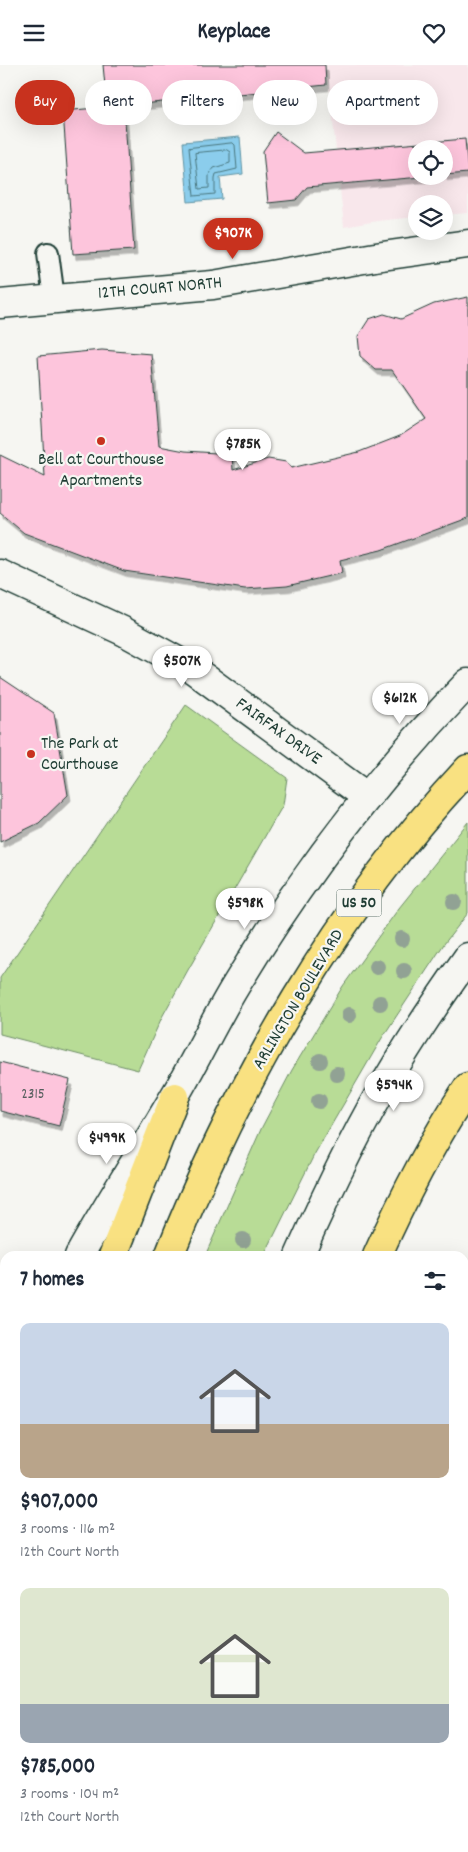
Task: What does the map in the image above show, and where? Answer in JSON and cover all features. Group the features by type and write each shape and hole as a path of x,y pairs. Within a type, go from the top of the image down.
{"highway":[{"name":"ARLINGTON BOULEVARD","path":"171,1251 234,1112 267,1050 303,989 338,933 377,879 419,825 468,769"},
{"path":"379,1251 397,1213 468,1087"},
{"path":"115,1251 175,1097"}],"main road":[{"name":"12TH COURT NORTH","path":"0,303 213,285 375,257 468,244"},
{"name":"FAIRFAX DRIVE","path":"0,573 123,631 194,670 367,797"},
{"path":"82,1251 109,1203 175,1097 236,985 269,932 329,845 367,797 402,754 468,683"},
{"path":"300,1251 365,1120 413,1038 468,957"}],"lane":[{"path":"48,253 54,298"}],"shaded area":[{"path":"324,65 468,65 468,213 453,214 453,195 408,195 408,218 344,227 333,125 438,125 438,80 327,80"}],"green space":[{"path":"186,705 287,778 283,805 162,1017 138,1070 0,1034 0,978"},
{"path":"468,822 468,913 444,944 382,1038 314,1155 266,1251 207,1251 262,1127 292,1070 343,986 399,908"}],"water":[{"path":"240,137 243,174 220,177 222,199 188,202 183,142"}],"building":[{"path":"103,65 325,65 326,85 317,86 317,80 253,80 253,93 243,94 243,80 162,80 162,102 152,103 152,80 104,80"},
{"path":"85,109 85,125 125,125 134,250 73,254 64,125 75,125 75,110"},
{"path":"276,132 304,153 408,144 408,178 307,187 296,200 268,203 263,151"},
{"path":"465,139 468,173 453,174 453,140"},
{"name":"Bell at Courthouse Apartments","path":"468,297 468,518 381,550 340,560 342,573 287,586 245,589 124,571 24,533 0,513 0,455 45,477 38,356 102,350 151,354 159,446 185,451 232,454 233,470 268,459 286,462 291,468 359,452 400,436 426,419 392,370 376,370 360,356 358,336 369,319 384,314 401,319 434,304"},
{"name":"The Park at Courthouse","path":"0,677 54,713 68,795 39,823 0,842"},
{"path":"0,1062 70,1080 59,1126 0,1111"}],"place":[{"name":"Bell at Courthouse Apartments","path":"101,441"},
{"name":"The Park at Courthouse","path":"31,754"}]}
